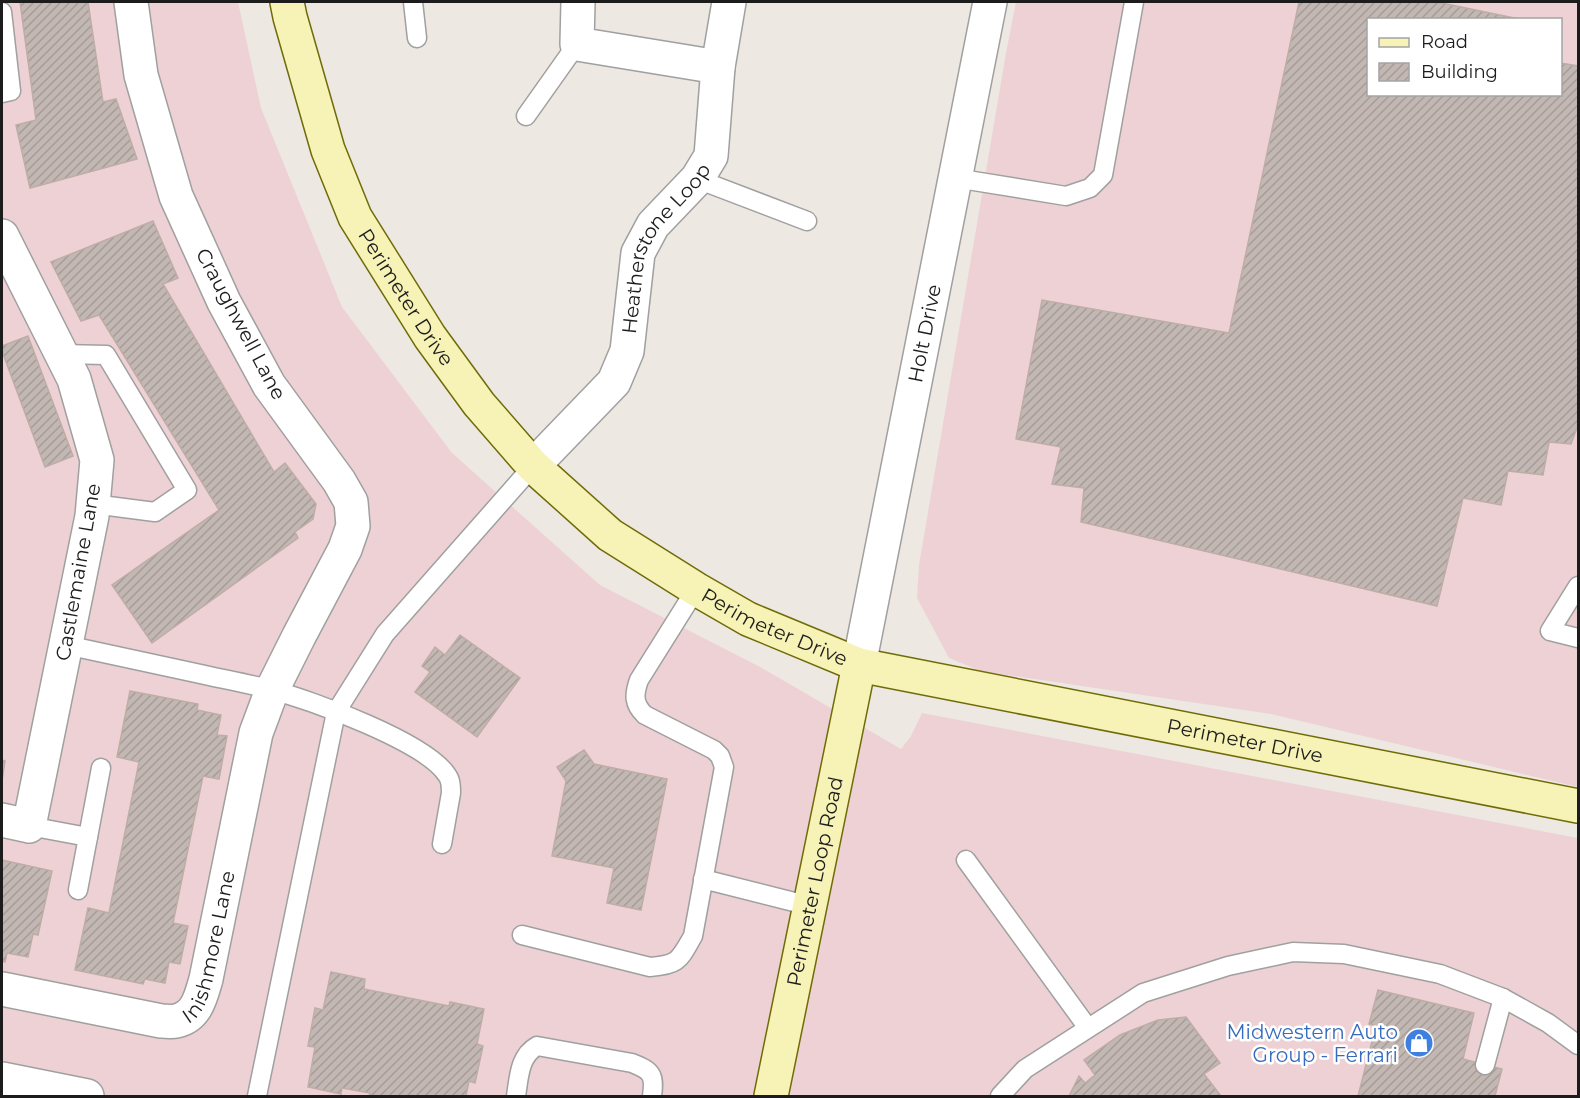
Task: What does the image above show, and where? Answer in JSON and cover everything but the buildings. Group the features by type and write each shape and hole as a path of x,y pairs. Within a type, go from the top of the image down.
{"main road":[{"name":"Perimeter Drive","path":"287,2 328,150 355,217 430,337 479,404 533,466 610,536 748,619 859,665 1578,806"},
{"name":"Perimeter Loop Road","path":"771,1096 859,665"}],"street":[{"name":"Craughwell Lane","path":"130,2 141,75 176,196 224,302 269,385 339,481 351,502 353,526 345,549 272,690"},
{"path":"578,2 577,44 718,68"},
{"name":"Heatherstone Loop","path":"533,466 614,382 627,351 638,253 653,225 697,179 711,156 718,68 729,2"},
{"name":"Holt Drive","path":"859,665 990,2"},
{"name":"Castlemaine Lane","path":"2,236 74,379 97,460 92,516 66,645 15,823"},
{"name":"Inishmore Lane","path":"2,989 161,1021 177,1021 191,1014 200,1002 206,979 255,733 272,690"},
{"path":"2,1079 87,1096"}],"lane":[{"path":"413,2 417,38"},
{"path":"955,178 1066,196 1090,188 1103,175 1134,2"},
{"path":"2,12 11,91 2,93"},
{"path":"526,117 577,44"},
{"path":"697,179 807,221"},
{"path":"61,354 106,355 187,490 155,512 93,504"},
{"path":"257,1096 336,712 385,634 533,466"},
{"path":"1578,586 1550,631 1578,638"},
{"path":"522,935 650,967 673,964 693,936 724,767 720,756 714,750 645,715 639,710 634,694 639,680 696,589"},
{"path":"66,645 272,690 336,712 383,732 420,752 448,776 451,785 441,844"},
{"path":"78,890 101,768"},
{"path":"15,823 88,837"},
{"path":"966,860 1088,1028"},
{"path":"703,879 810,906"},
{"path":"1000,1096 1018,1090 1025,1070 1143,993 1228,966 1293,952 1344,954 1440,974 1503,998 1548,1023 1578,1045"},
{"path":"1485,1065 1503,998"},
{"path":"518,1096 525,1056 537,1046 632,1063 646,1069 654,1085 652,1096"}],"shaded area":[{"path":"2,2 238,2 261,108 342,307 452,453 600,585 762,668 901,749 911,736 922,713 1578,838 1578,1096 2,1096"},
{"path":"1016,2 1578,2 1578,787 1271,714 981,671 949,658 917,598 919,565"}],"place":[{"name":"Midwestern Auto Group - Ferrari","path":"1419,1043"}]}
